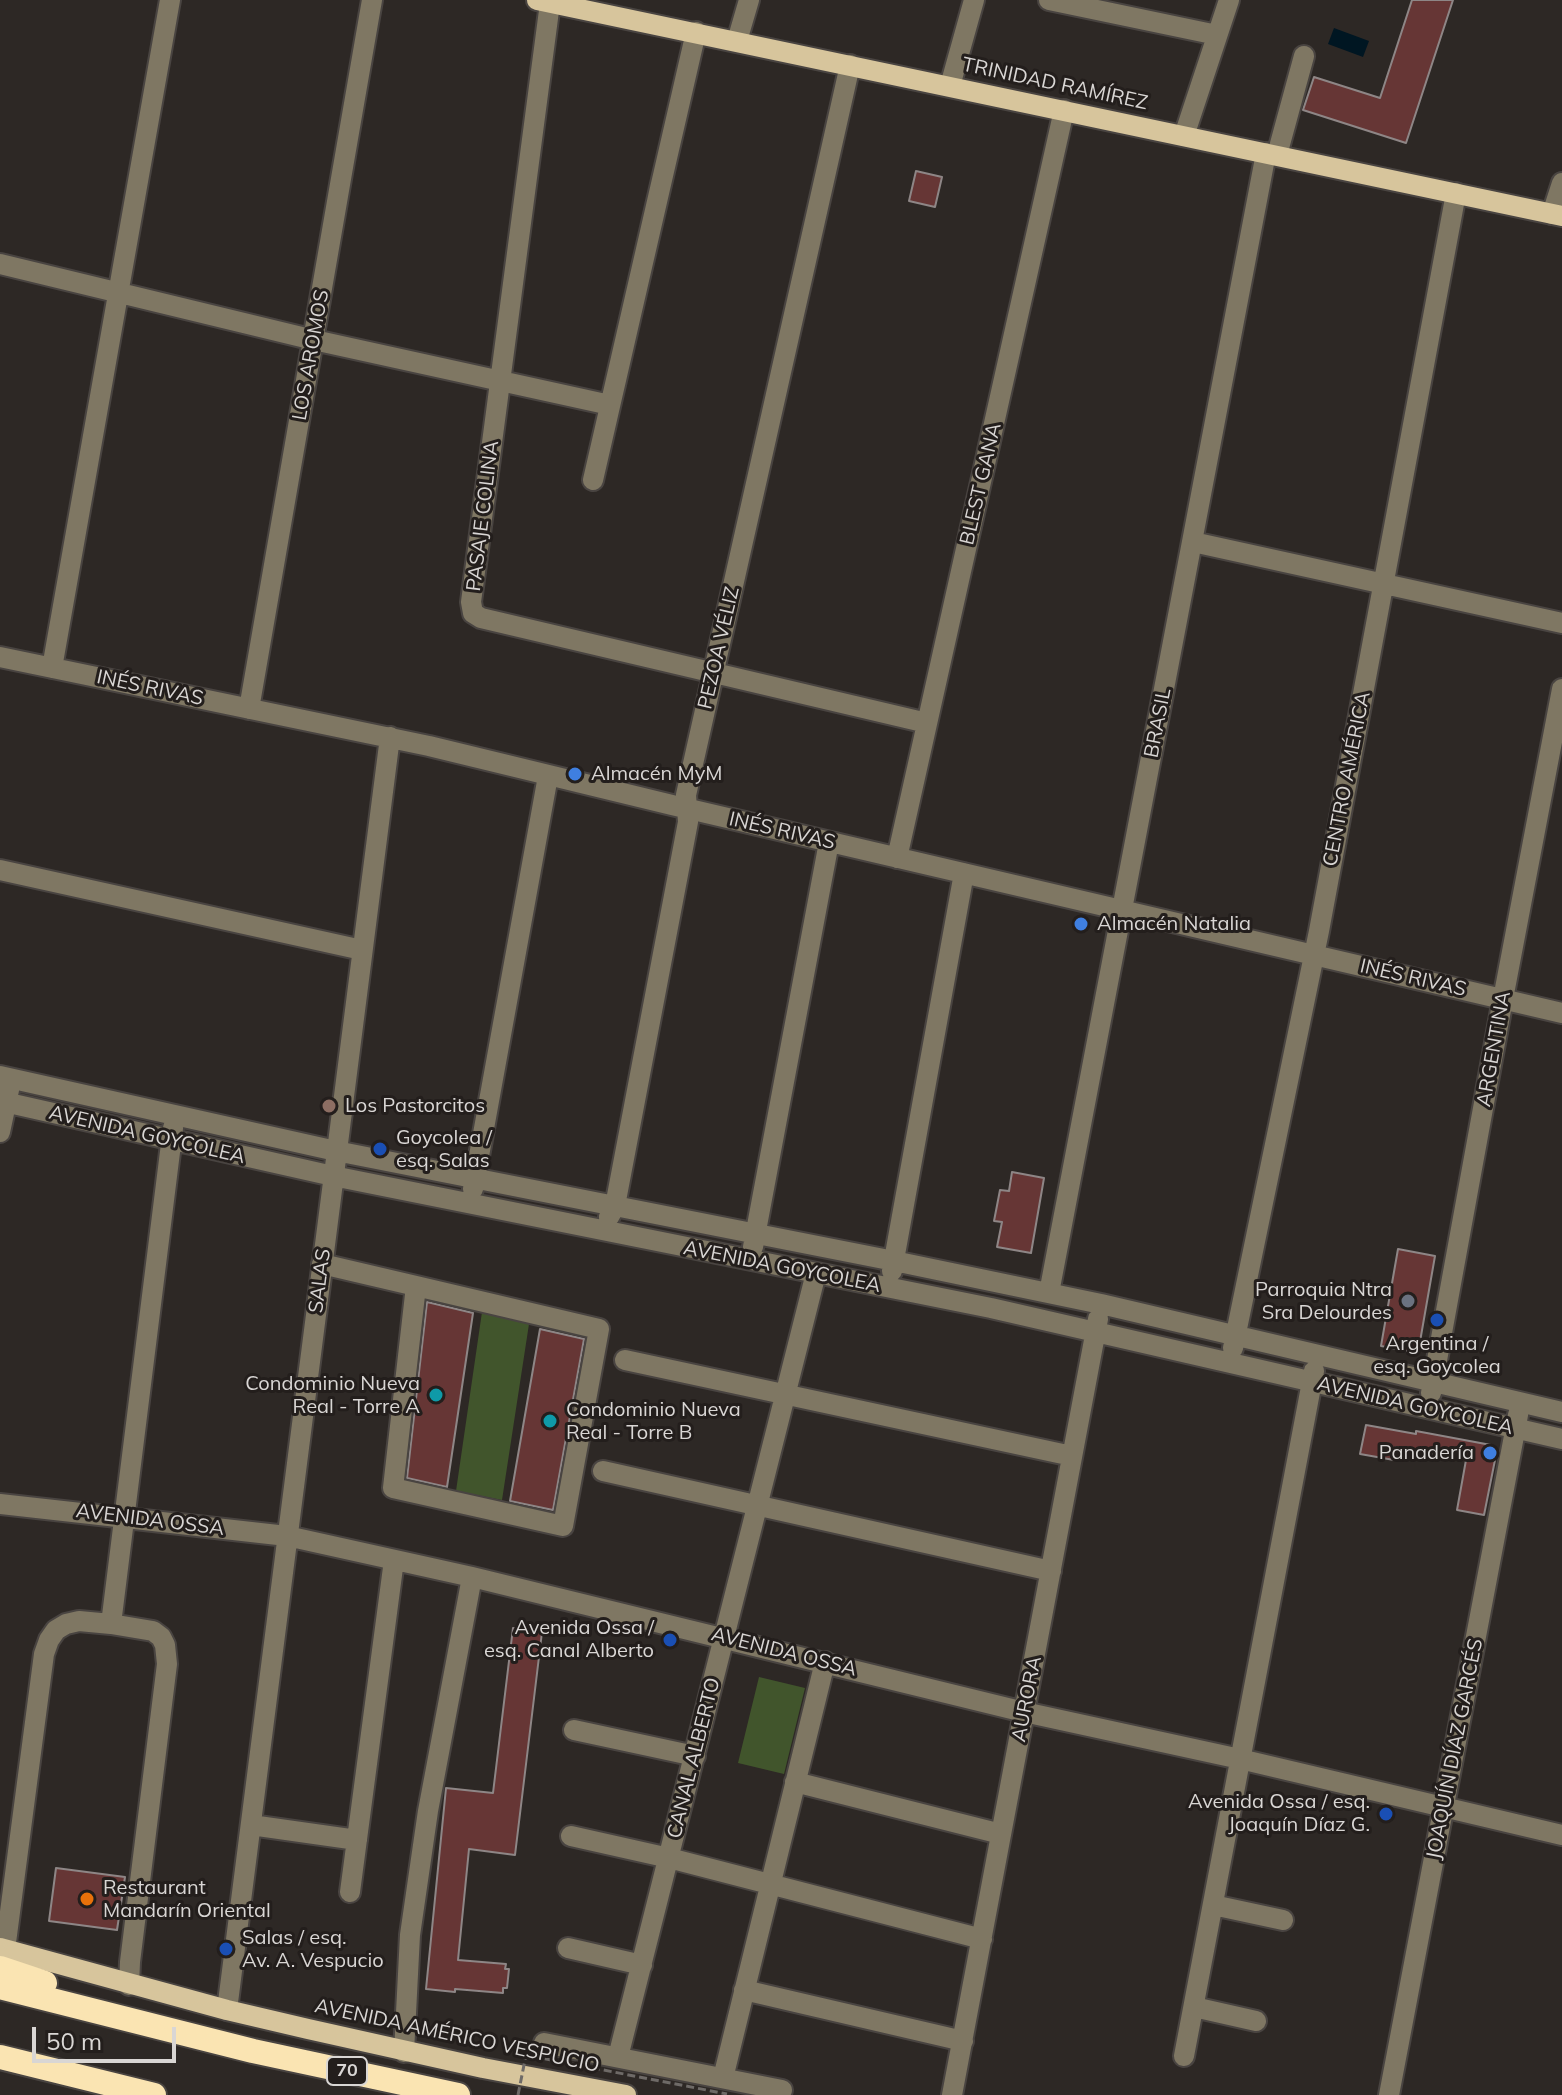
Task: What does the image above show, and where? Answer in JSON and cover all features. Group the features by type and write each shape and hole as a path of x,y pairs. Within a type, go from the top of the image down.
{"highway":[{"path":"2,1955 253,2051"},
{"name":"70","path":"0,1987 253,2051 458,2095"},
{"path":"0,2057 154,2095"},
{"path":"0,2070 133,2095"}],"main road":[{"name":"TRINIDAD RAMÍREZ","path":"544,1 596,6 737,41 1557,215"},
{"name":"AVENIDA AMÉRICO VESPUCIO","path":"2,1955 404,2052 626,2095"}],"street":[{"path":"52,668 170,0"},
{"name":"LOS AROMOS","path":"249,709 372,0"},
{"path":"737,41 749,0"},
{"path":"950,86 974,0"},
{"path":"1049,0 1217,35"},
{"path":"1184,136 1229,0"},
{"name":"PASAJE COLINA","path":"544,1 471,602 473,613 481,618 927,723"},
{"path":"593,480 696,32"},
{"name":"BRASIL","path":"1049,1293 1193,542 1272,154 1304,56"},
{"name":"PEZOA VÉLIZ","path":"601,1231 615,1206 688,822 686,795 850,65"},
{"name":"BLEST GANA","path":"897,858 1064,110"},
{"path":"1557,215 1562,183"},
{"name":"CENTRO AMÉRICA","path":"1229,1363 1314,955 1456,193"},
{"path":"0,264 314,340 610,405"},
{"path":"1193,542 1562,623"},
{"name":"INÉS RIVAS","path":"0,657 390,737 1562,1013"},
{"name":"ARGENTINA","path":"1428,1409 1562,689"},
{"name":"SALAS","path":"227,2010 390,737"},
{"path":"470,1204 548,776"},
{"path":"750,1261 829,842"},
{"path":"0,870 362,950"},
{"path":"888,1288 964,873"},
{"path":"0,1132 6,1077"},
{"name":"AVENIDA GOYCOLEA","path":"6,1077 336,1151 1101,1304 1562,1412"},
{"name":"AVENIDA GOYCOLEA","path":"3,1102 333,1176 991,1308 1562,1439"},
{"path":"111,1624 175,1117"},
{"path":"322,1264 416,1286 599,1329 563,1526 393,1488 416,1286"},
{"name":"CANAL ALBERTO","path":"618,2057 816,1273"},
{"name":"AURORA","path":"952,2095 1101,1304"},
{"path":"1184,2056 1317,1355"},
{"path":"625,1360 1072,1456"},
{"name":"JOAQUÍN DÍAZ GARCÉS","path":"1389,2095 1521,1402"},
{"path":"603,1471 1051,1571"},
{"name":"AVENIDA OSSA","path":"0,1504 287,1536 725,1637 1024,1712 1562,1835"},
{"path":"350,1892 394,1560"},
{"path":"404,2052 410,1935 428,1811 472,1577"},
{"path":"2,1955 44,1654 49,1640 56,1630 79,1621 153,1631 161,1637 167,1654 129,1985"},
{"path":"725,2086 744,1990 825,1662"},
{"path":"574,1730 695,1756"},
{"path":"795,1782 1001,1834"},
{"path":"251,1825 357,1840"},
{"path":"571,1836 669,1858 982,1939"},
{"path":"1213,1905 1283,1920"},
{"path":"568,1948 642,1965"},
{"path":"744,1990 963,2041"},
{"path":"1194,2007 1256,2021"},
{"path":"544,2043 618,2057 725,2086 782,2090"}],"path":[{"path":"518,2095 526,2055 725,2086"}],"green space":[{"path":"482,1312 529,1324 502,1500 456,1491"},
{"path":"759,1677 805,1688 784,1774 738,1763"}],"water":[{"path":"1334,28 1369,41 1363,57 1328,44"}],"building":[{"path":"1412,0 1453,0 1406,143 1303,110 1314,77 1380,98"},
{"path":"916,171 942,177 935,207 909,201"},
{"path":"1012,1172 1044,1178 1031,1253 997,1247 1002,1222 994,1221 1000,1190 1009,1191"},
{"name":"Parroquia Ntra Sra Delourdes","path":"1398,1249 1435,1256 1418,1353 1381,1346"},
{"name":"Condominio Nueva Real - Torre A","path":"427,1302 473,1313 447,1487 407,1478"},
{"name":"Condominio Nueva Real - Torre B","path":"540,1329 584,1339 553,1510 510,1501"},
{"path":"1366,1425 1491,1445 1496,1455 1484,1515 1457,1510 1466,1460 1396,1447 1394,1460 1360,1454"},
{"path":"513,1628 542,1632 515,1855 469,1849 458,1960 506,1964 505,1969 509,1969 507,1988 503,1988 503,1993 426,1989 446,1788 493,1793"},
{"name":"Restaurant Mandarín Oriental","path":"56,1868 125,1877 117,1930 49,1921"}],"place":[{"name":"Almacén MyM","path":"575,774"},
{"name":"Almacén Natalia","path":"1081,924"},
{"name":"Los Pastorcitos","path":"329,1106"},
{"name":"Goycolea / esq. Salas","path":"380,1149"},
{"name":"Parroquia Ntra Sra Delourdes","path":"1408,1301"},
{"name":"Argentina / esq. Goycolea","path":"1437,1320"},
{"name":"Condominio Nueva Real - Torre A","path":"436,1395"},
{"name":"Condominio Nueva Real - Torre B","path":"550,1421"},
{"name":"Panadería","path":"1490,1453"},
{"name":"Avenida Ossa / esq. Canal Alberto","path":"670,1640"},
{"name":"Avenida Ossa / esq. Joaquín Díaz G.","path":"1386,1814"},
{"name":"Restaurant Mandarín Oriental","path":"87,1899"},
{"name":"Salas / esq. Av. A. Vespucio","path":"226,1949"}]}
